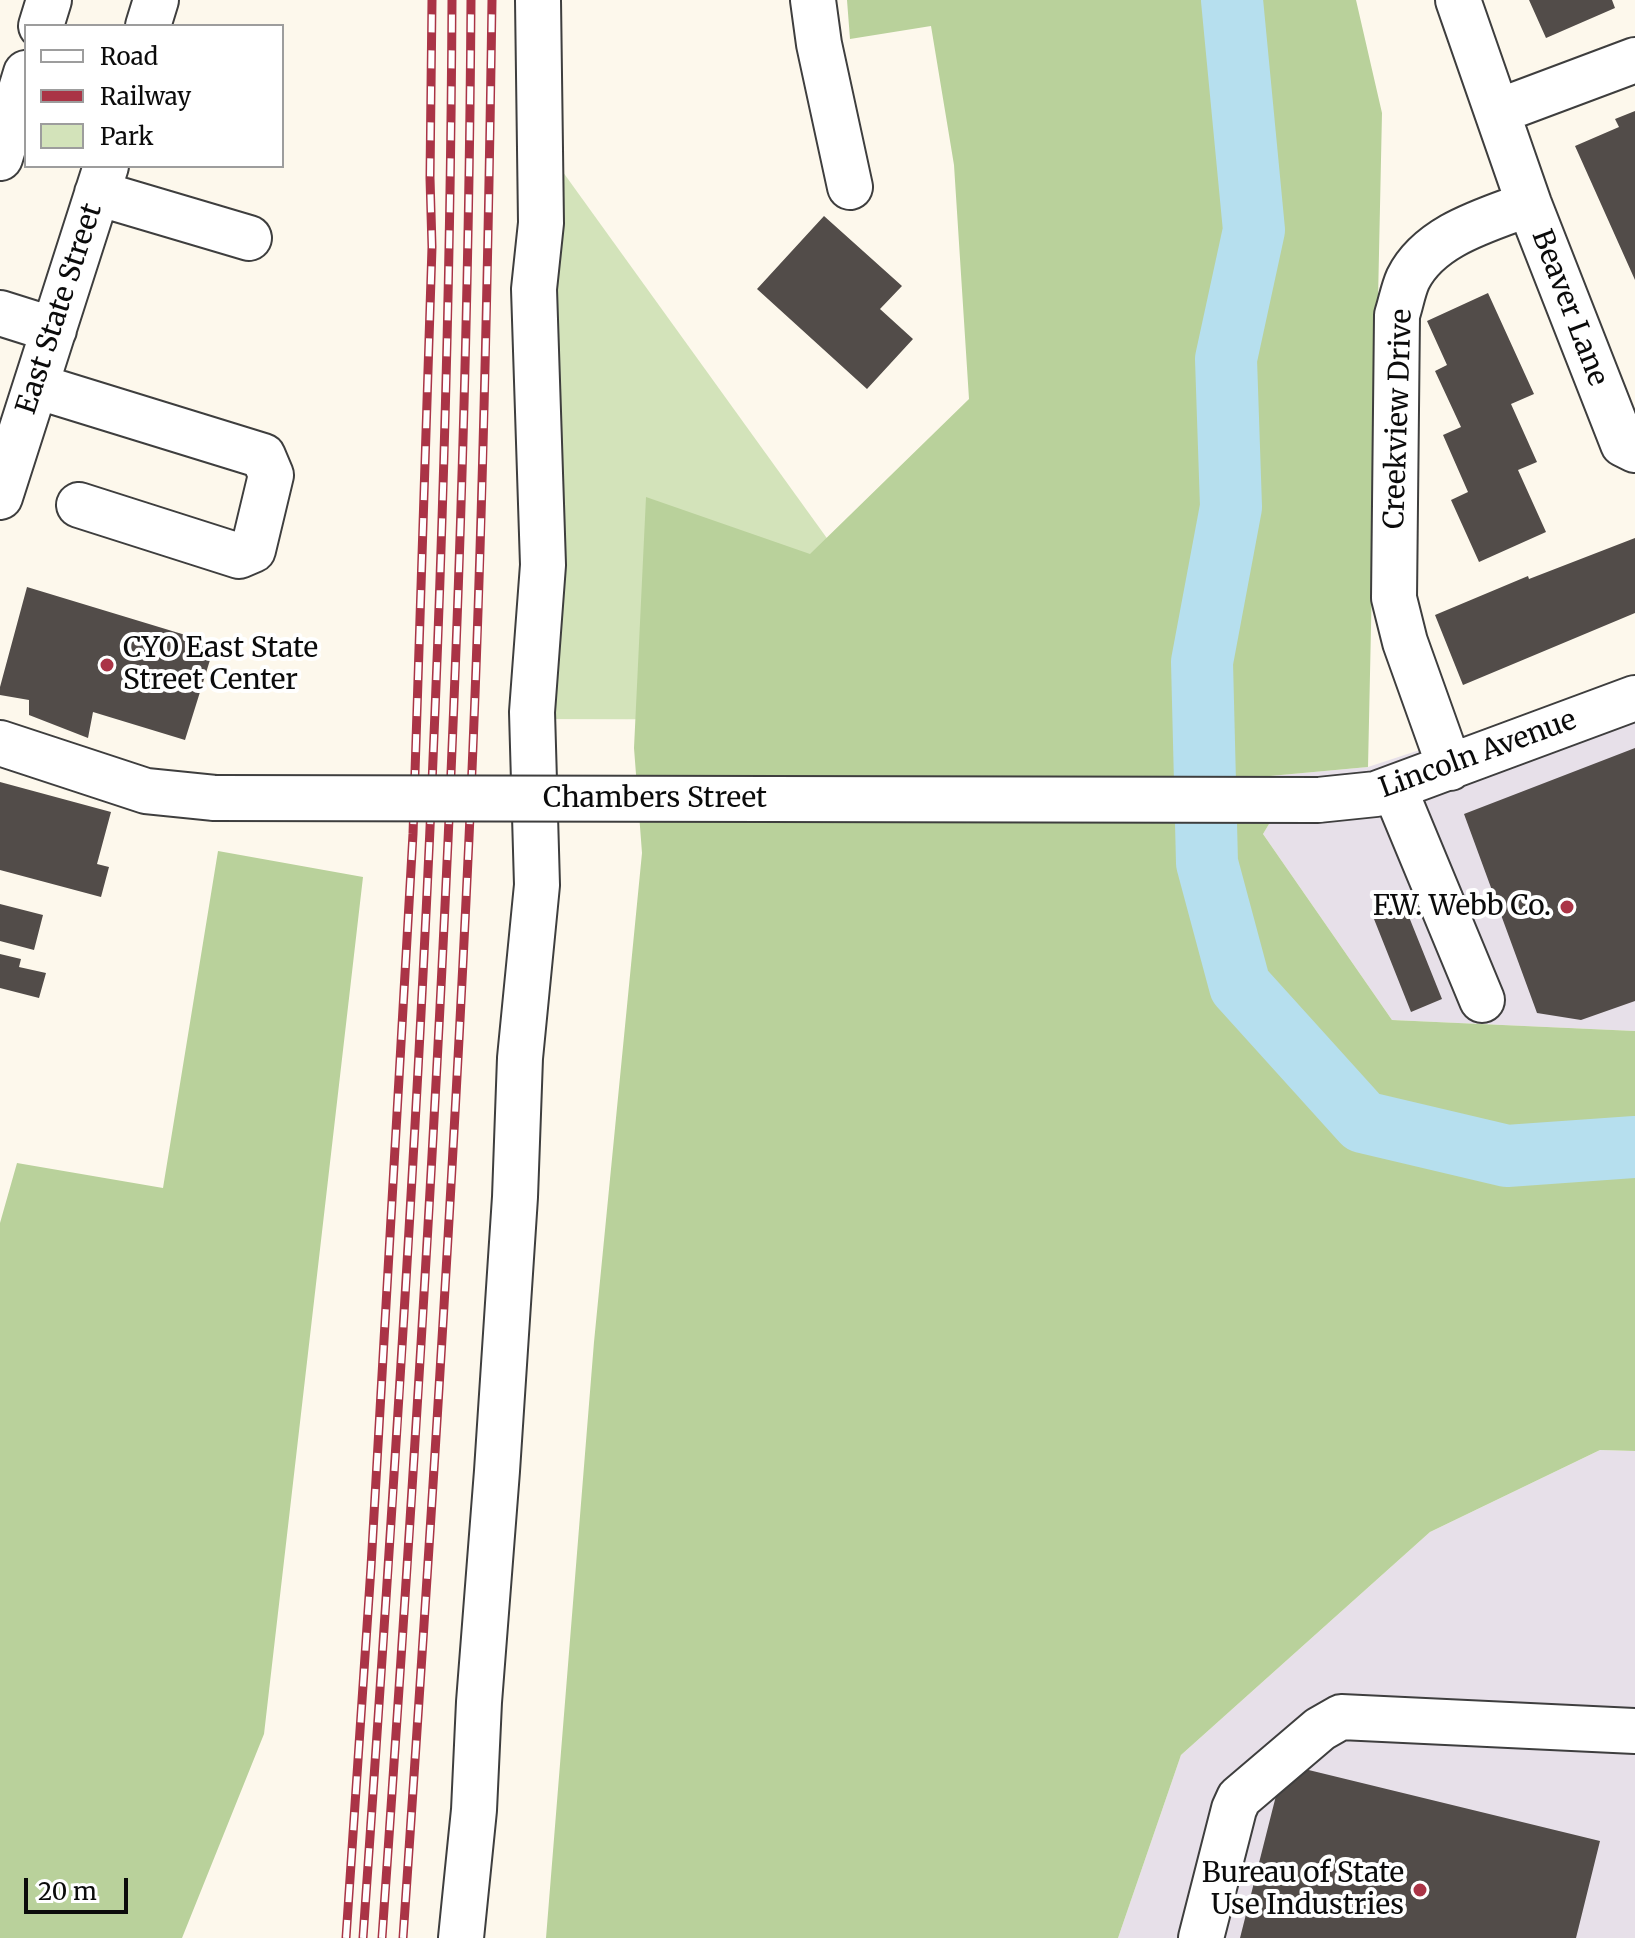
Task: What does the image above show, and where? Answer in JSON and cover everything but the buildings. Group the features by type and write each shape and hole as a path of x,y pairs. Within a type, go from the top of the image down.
{"street":[{"path":"42,24 49,0"},
{"path":"149,24 156,0"},
{"path":"461,1938 474,1810 497,1471 515,1197 520,1058 537,885 532,712 543,565 534,289 541,223 538,0"},
{"path":"813,0 819,44 850,187"},
{"path":"1458,0 1529,204"},
{"path":"1499,111 1635,60"},
{"path":"0,158 24,80"},
{"path":"102,179 249,238"},
{"name":"East State Street","path":"0,497 102,179"},
{"name":"Beaver Lane","path":"1529,204 1623,444 1635,450"},
{"name":"Creekview Drive","path":"1450,768 1405,642 1394,598 1397,315 1409,278 1432,249 1468,227 1529,204"},
{"path":"0,313 54,330"},
{"path":"36,386 263,456 271,475 253,550 239,556 79,505"},
{"name":"Lincoln Avenue","path":"1318,800 1376,794 1635,698"},
{"name":"Chambers Street","path":"0,743 146,791 215,798 1318,800"},
{"path":"1394,788 1482,1000"},
{"path":"1201,1938 1239,1798 1320,1729 1341,1717 1635,1731"}],"shaded area":[{"path":"1635,679 1635,1031 1392,1020 1263,834 1278,809 1269,776 1368,767"},
{"path":"1600,1450 1635,1451 1635,1938 1118,1938 1181,1755 1430,1532"}],"green space":[{"path":"847,0 1356,0 1382,113 1368,767 1270,776 1278,809 1263,834 1392,1020 1635,1031 1635,1451 1600,1450 1430,1532 1181,1755 1118,1938 546,1938 594,1342 642,853 634,748 646,497 810,554 969,399 954,165 931,26 850,39"},
{"path":"542,143 958,720 520,719"},
{"path":"218,851 363,877 264,1734 182,1938 0,1938 0,1223 17,1163 163,1188"}],"waterway":[{"path":"1232,0 1254,230 1226,359 1231,507 1202,662 1207,863 1240,986 1363,1122 1507,1156 1635,1147"}],"railway":[{"path":"346,1938 371,1567 413,834 432,247 432,0"},
{"path":"363,1938 423,970 443,485 452,0"},
{"path":"382,1938 442,970 462,485 471,0"},
{"path":"403,1938 439,1388 469,838 484,419 492,0"}],"place":[{"name":"CYO East State Street Center","path":"107,665"},
{"name":"F.W. Webb Co.","path":"1567,907"},
{"name":"Bureau of State Use Industries","path":"1420,1890"}]}
